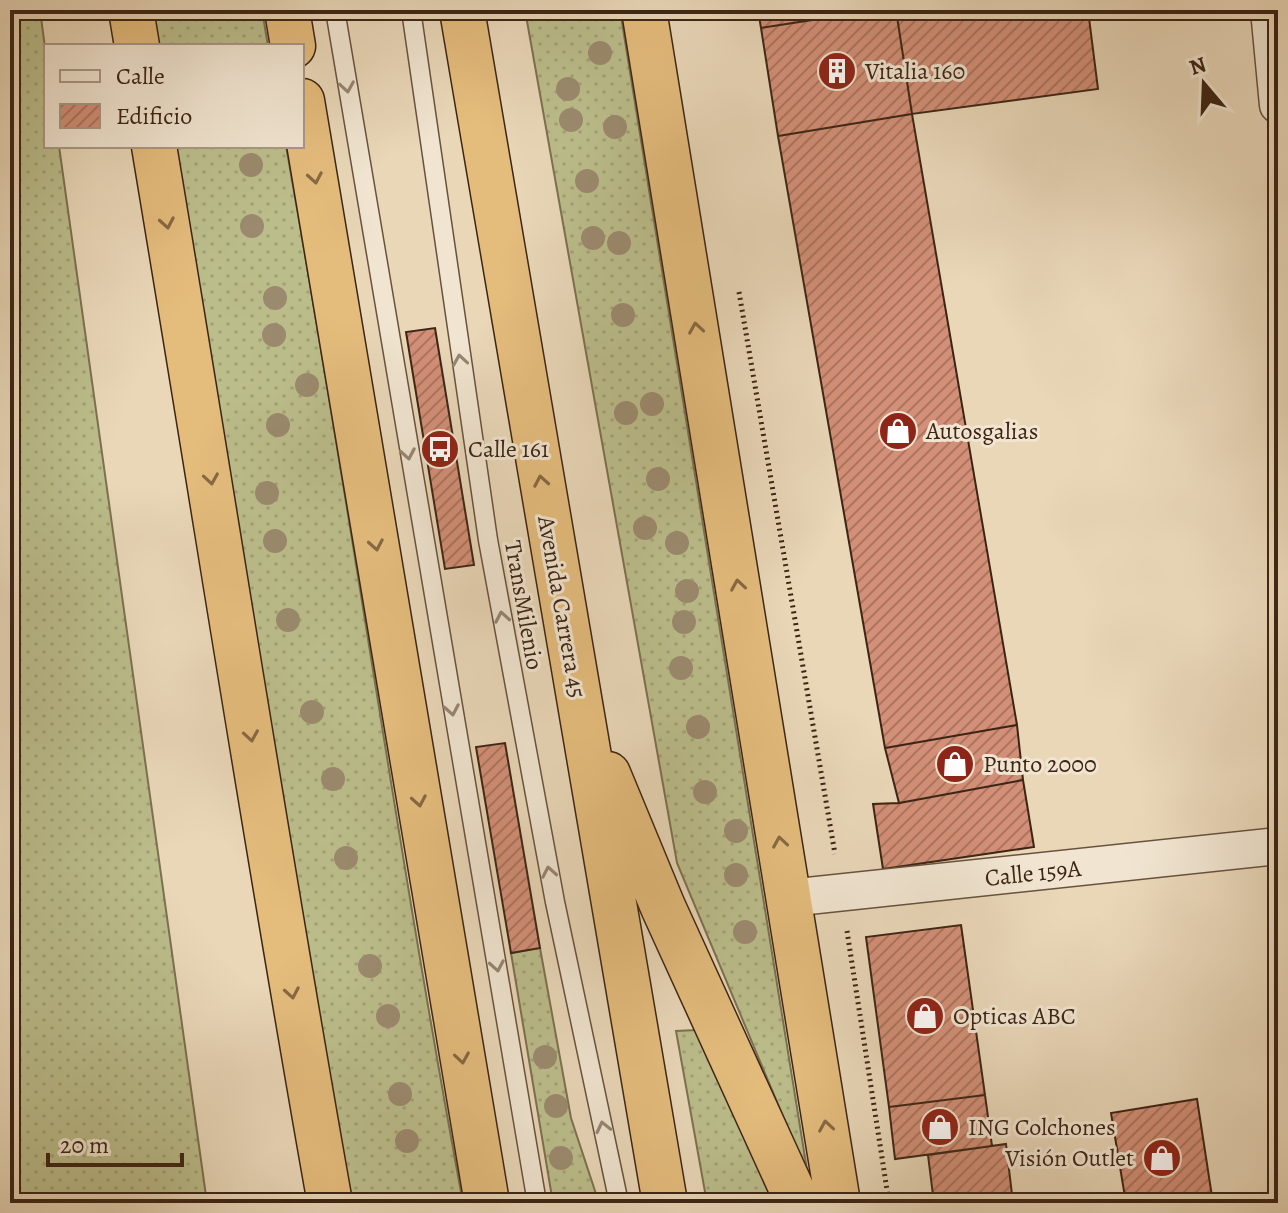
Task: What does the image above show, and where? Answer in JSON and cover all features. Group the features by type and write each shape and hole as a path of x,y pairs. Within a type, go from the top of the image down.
{"highway":[{"path":"131,10 137,44"},
{"path":"287,10 293,44"},
{"name":"Avenida Carrera 45","path":"462,10 665,1203"},
{"path":"644,10 838,1203"},
{"path":"304,113 487,1203"},
{"path":"154,148 203,432 279,920 330,1203"},
{"path":"577,696 663,907 798,1203"}],"street":[{"path":"1269,10 1278,105"},
{"name":"Calle 159A","path":"789,898 1278,846"}],"lane":[{"path":"335,10 537,1203"},
{"name":"TransMilenio","path":"411,10 488,540 558,917 619,1203"}],"path":[{"path":"739,289 841,894 889,1203"}],"green space":[{"path":"10,10 40,10 45,44 44,148 59,148 207,1203 10,1203"},
{"path":"153,10 262,10 268,44 159,44"},
{"path":"525,10 620,10 808,1176 677,863"},
{"path":"176,148 286,148 463,1203 349,1203"},
{"path":"540,948 571,1118 599,1203 553,1203 511,953"},
{"path":"697,1030 774,1203 707,1203 676,1031"}],"building":[{"path":"758,10 857,10 857,13 761,28"},
{"name":"Vitalia 160","path":"896,10 912,114 778,136 761,28"},
{"path":"896,10 1088,10 1098,89 912,114"},
{"name":"Autosgalias","path":"912,114 1017,725 885,748 778,136"},
{"name":"Calle 161","path":"435,328 474,565 445,569 406,332"},
{"name":"Punto 2000","path":"1017,725 1023,780 899,803 885,748"},
{"path":"505,743 540,948 511,953 476,747"},
{"path":"1023,780 1034,847 883,869 873,804 899,803"},
{"name":"Opticas ABC","path":"961,925 985,1095 889,1107 866,937"},
{"name":"ING Colchones","path":"985,1095 992,1146 895,1159 889,1107"},
{"name":"Visión Outlet","path":"1197,1099 1213,1203 1126,1203 1111,1113"},
{"path":"1006,1144 1013,1203 934,1203 928,1155"},
{"path":"10,1162 15,1203 10,1203"}],"place":[{"name":"Vitalia 160","path":"837,71"},
{"name":"Autosgalias","path":"898,431"},
{"name":"Calle 161","path":"440,449"},
{"name":"Punto 2000","path":"955,764"},
{"name":"Opticas ABC","path":"925,1016"},
{"name":"ING Colchones","path":"940,1127"},
{"name":"Visión Outlet","path":"1162,1158"}]}
